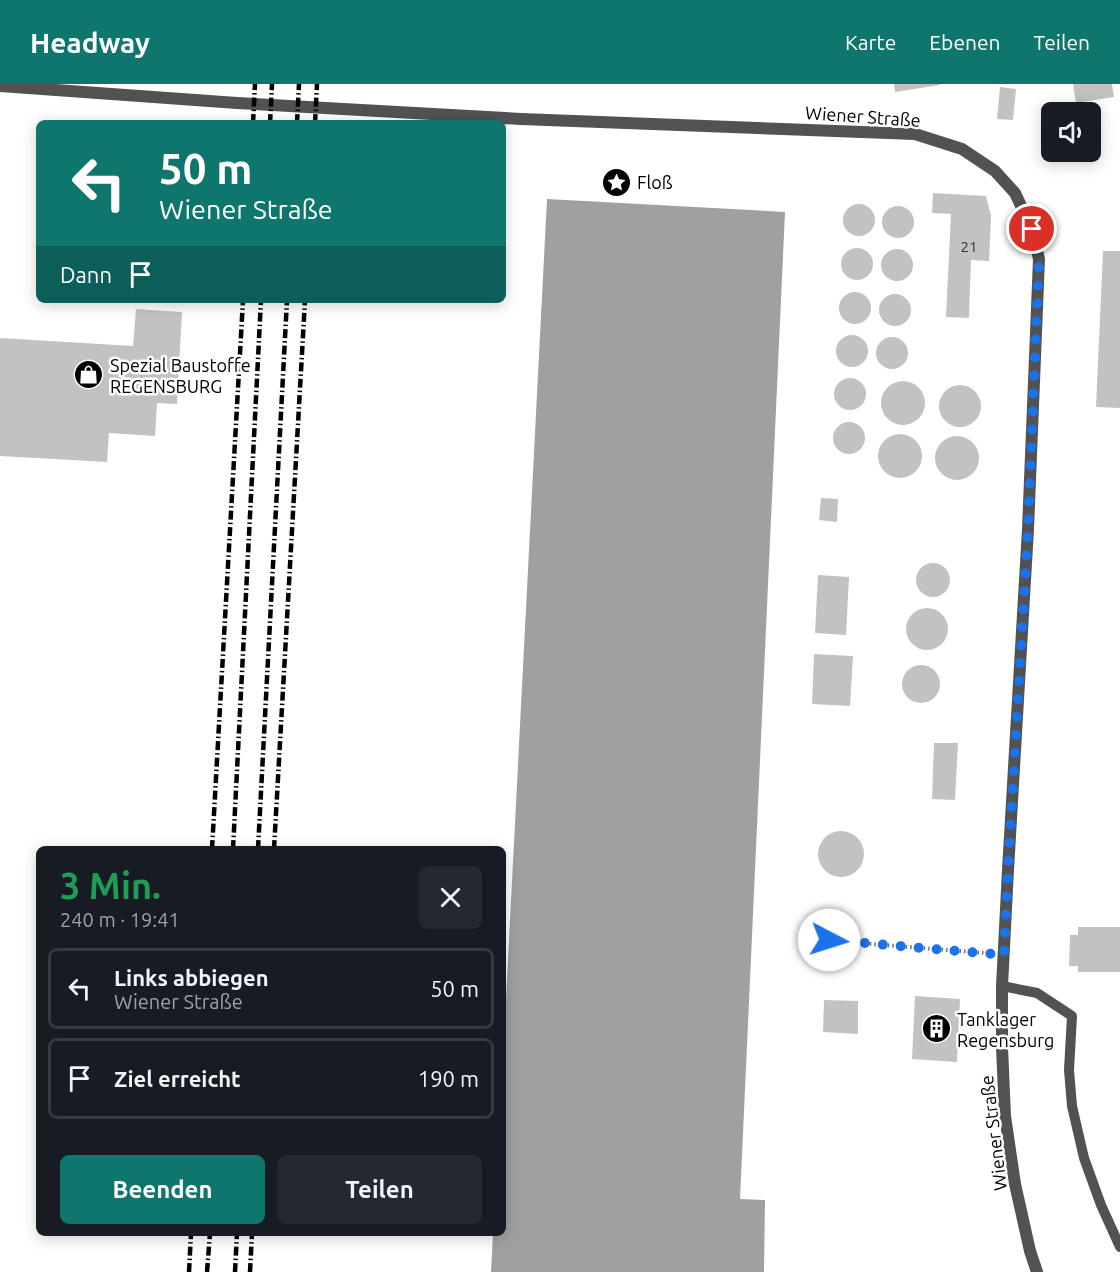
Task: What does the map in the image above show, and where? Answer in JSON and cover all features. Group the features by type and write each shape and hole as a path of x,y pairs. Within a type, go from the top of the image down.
{"street":[{"name":"Wiener Straße","path":"0,86 521,119 915,134 962,149 995,171 1016,193 1032,229 1039,259 1028,529 1002,986 1002,1047 1005,1116 1016,1184 1030,1251 1037,1272"}],"lane":[{"path":"1002,986 1036,993 1072,1016 1069,1070 1072,1106 1084,1158 1101,1205 1120,1247"}],"path":[{"path":"807,939 1004,955"}],"shaded area":[{"path":"547,199 785,212 740,1199 765,1200 764,1272 491,1272 493,1236 506,1236 506,998"}],"building":[{"path":"894,84 940,84 940,85 895,92"},
{"path":"1073,84 1112,84 1114,97 1076,102"},
{"path":"1000,87 1016,89 1013,120 997,119"},
{"path":"933,193 986,196 991,216 989,261 971,260 969,318 946,317 951,214 932,213"},
{"path":"859,204 871,208 875,220 871,232 859,236 847,232 843,220 847,208"},
{"path":"898,206 910,210 914,222 910,234 898,238 886,234 882,222 886,210"},
{"path":"857,248 869,252 873,264 869,276 857,280 845,276 841,264 845,252"},
{"path":"897,249 909,253 913,265 909,277 897,281 885,277 881,265 885,253"},
{"path":"1103,251 1120,251 1120,408 1096,407"},
{"path":"855,292 867,296 871,308 867,320 855,324 843,320 839,308 843,296"},
{"path":"895,294 907,298 911,310 907,322 895,326 883,322 879,310 883,298"},
{"name":"Spezial Baustoffe REGENSBURG","path":"136,309 182,312 177,404 157,403 155,436 109,433 107,462 0,456 0,338 133,346"},
{"path":"852,335 864,339 868,351 864,363 852,367 840,363 836,351 840,339"},
{"path":"892,337 904,341 908,353 904,365 892,369 880,365 876,353 880,341"},
{"path":"850,378 862,382 866,394 862,406 850,410 838,406 834,394 838,382"},
{"path":"903,381 918,388 925,403 918,418 903,425 888,418 881,403 888,388"},
{"path":"960,385 968,386 975,391 980,398 980,414 975,421 968,426 960,427 952,426 945,421 940,414 939,406 940,398 945,391 952,386"},
{"path":"849,422 861,426 865,438 861,450 849,454 837,450 833,438 837,426"},
{"path":"900,434 915,441 922,456 915,471 900,478 885,471 878,456 885,441"},
{"path":"957,436 972,443 979,458 972,473 957,480 942,473 935,458 942,443"},
{"path":"821,498 838,499 837,522 819,520"},
{"path":"933,563 945,568 950,580 945,592 933,597 921,592 916,580 921,568"},
{"path":"818,575 849,577 846,635 815,633"},
{"path":"927,608 942,614 948,629 942,644 927,650 912,644 906,629 912,614"},
{"path":"814,654 853,656 850,706 812,704"},
{"path":"921,665 935,670 940,684 935,698 921,703 907,698 902,684 907,670"},
{"path":"934,743 958,743 955,800 932,799"},
{"path":"841,831 857,838 864,854 857,870 841,877 825,870 818,854 825,838"},
{"path":"1078,927 1120,927 1120,972 1078,972 1078,966 1069,966 1070,935 1078,935"},
{"name":"Tanklager Regensburg","path":"915,996 960,999 957,1062 912,1059"},
{"path":"824,1000 858,1001 858,1034 823,1032"}],"railway":[{"path":"253,120 255,84"},
{"path":"270,120 272,84"},
{"path":"297,120 299,84"},
{"path":"315,120 317,84"},
{"path":"212,846 243,303"},
{"path":"233,846 261,303"},
{"path":"258,846 287,303"},
{"path":"274,846 305,303"},
{"path":"189,1272 191,1236"},
{"path":"207,1272 210,1236"},
{"path":"235,1272 237,1236"},
{"path":"250,1272 252,1236"}],"place":[{"name":"Floß","path":"616,182"},
{"name":"Spezial Baustoffe REGENSBURG","path":"89,375"},
{"name":"Tanklager Regensburg","path":"936,1029"}],"route":[{"path":"829,940 1004,955 1028,529 1039,259 1032,229"}]}
